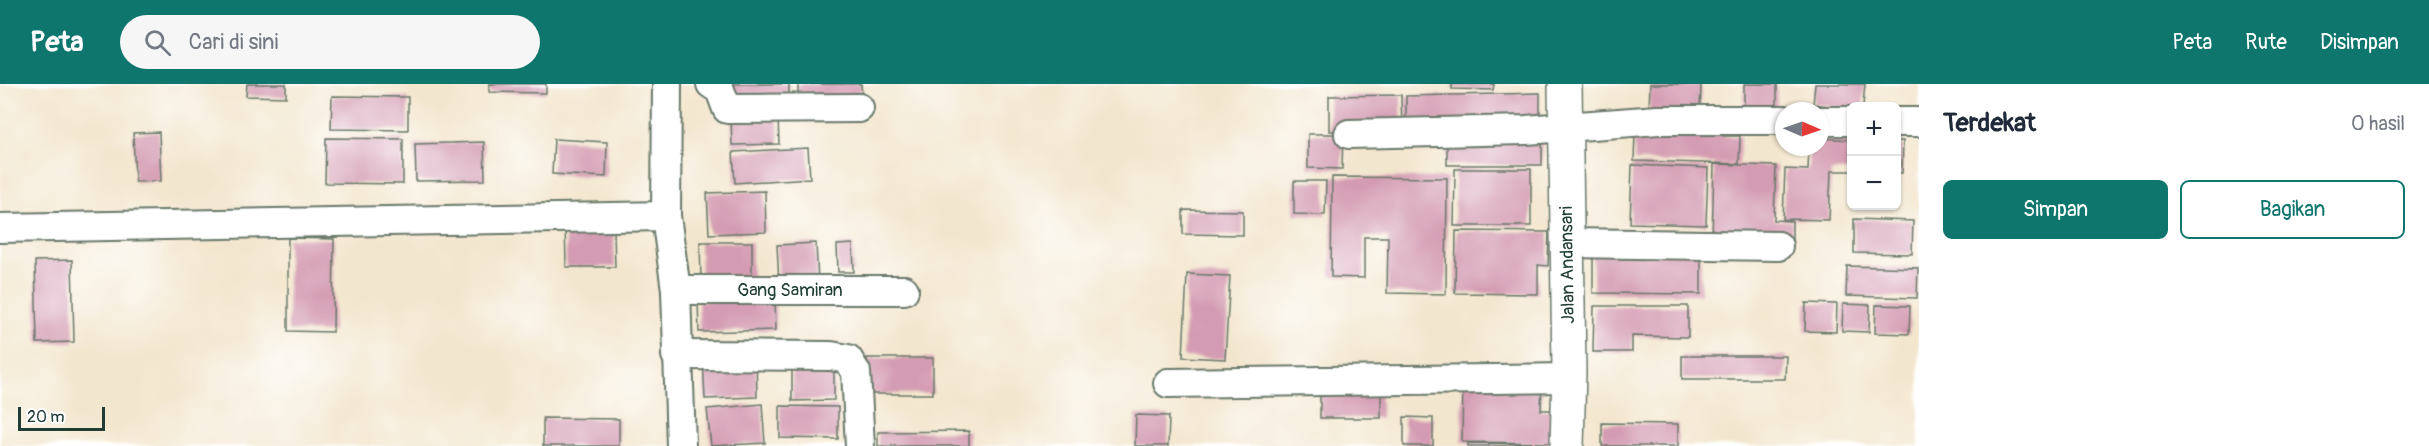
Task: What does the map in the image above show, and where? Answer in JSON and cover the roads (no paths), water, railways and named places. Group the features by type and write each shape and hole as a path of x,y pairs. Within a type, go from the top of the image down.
{"street":[{"path":"667,84 666,216 676,290 676,355 681,446"},
{"path":"711,84 720,90 727,109 859,108"},
{"name":"Jalan Andansari","path":"1565,84 1567,446"},
{"path":"1349,134 1526,130 1658,120 1775,120"},
{"path":"1829,121 1847,121"},
{"path":"1901,122 1919,122"},
{"path":"0,228 666,216"},
{"path":"1566,243 1778,246"},
{"name":"Gang Samiran","path":"676,290 904,290"},
{"path":"676,355 808,355 848,359 856,372 860,446"},
{"path":"1168,383 1568,378"}]}
